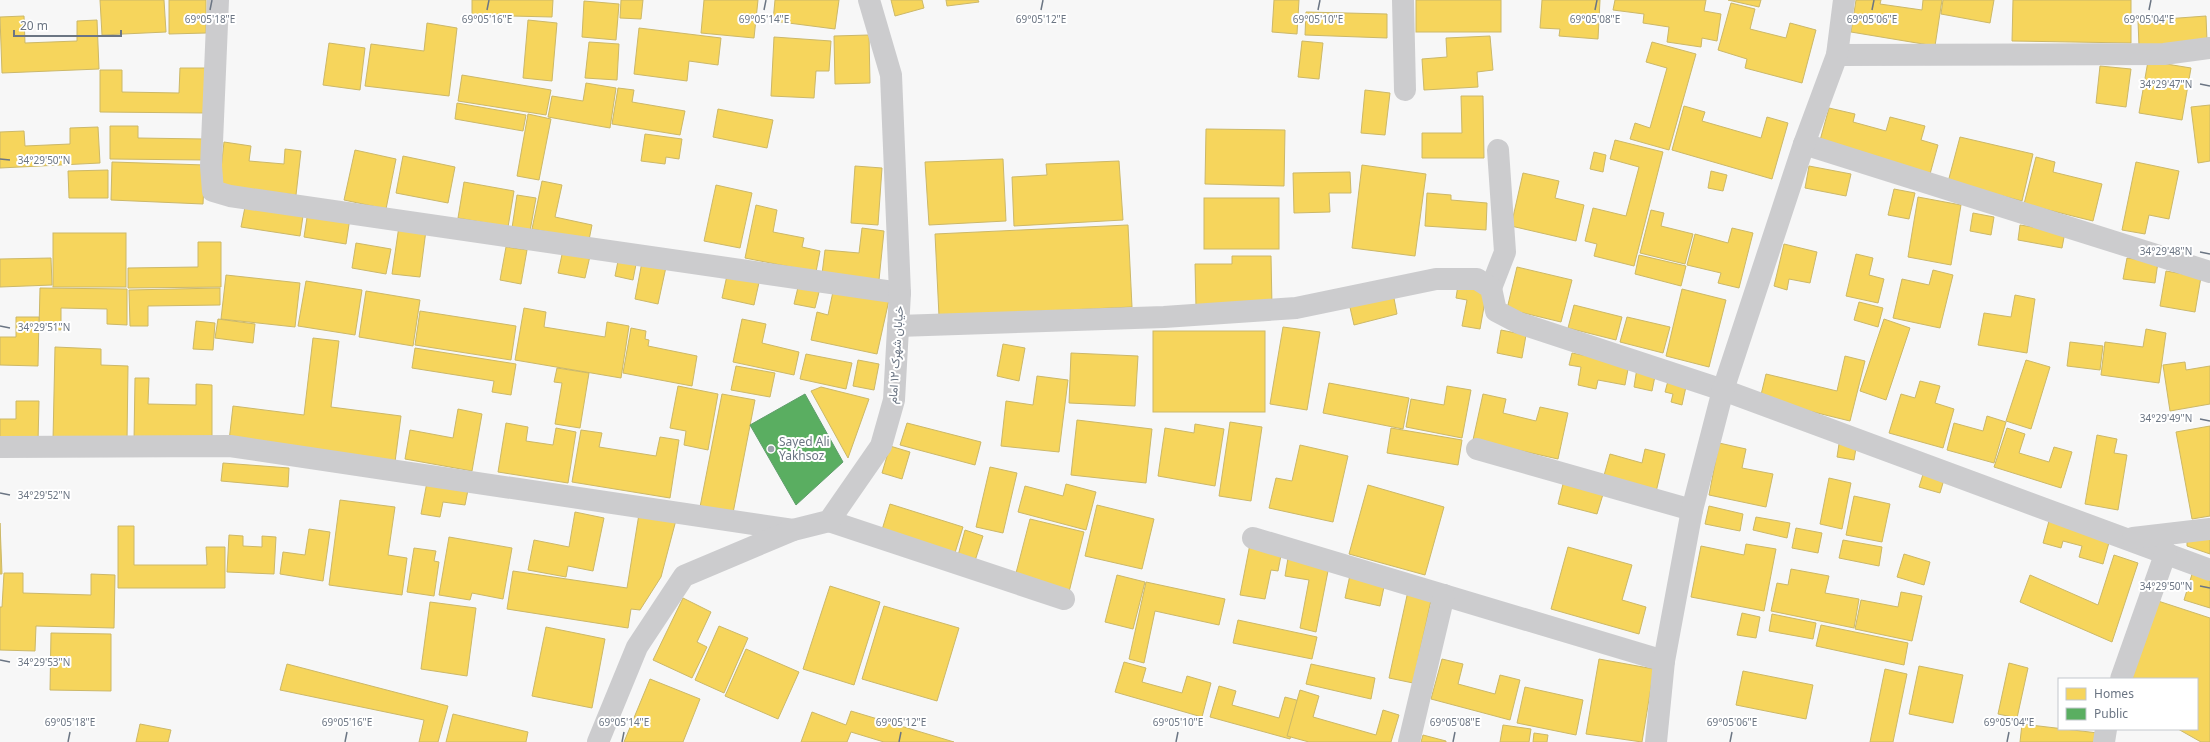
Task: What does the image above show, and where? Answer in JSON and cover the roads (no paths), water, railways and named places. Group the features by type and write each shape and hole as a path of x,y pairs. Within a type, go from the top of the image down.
{"street":[{"path":"218,0 211,166 213,191 238,197 900,293"},
{"name":"خیابان شهرک ۱۲ امام","path":"829,521 881,446 894,400 900,293 891,75 870,0"},
{"path":"1403,0 1405,90"},
{"path":"1656,742 1664,661 1692,510 1723,390 1804,144 1837,55 1844,0"},
{"path":"1837,55 2164,54 2210,48"},
{"path":"1804,144 2210,272"},
{"path":"1498,150 1505,252 1491,288 1496,311 1519,323 1723,390 2166,552 2210,570"},
{"path":"898,326 1164,317 1296,308 1436,279 1477,279 1491,288"},
{"path":"0,447 230,446 793,530"},
{"path":"1478,449 1692,510"},
{"path":"598,742 637,647 684,576 793,530 829,521 1064,600"},
{"path":"2130,539 2210,529"},
{"path":"1253,538 1664,661"},
{"path":"2121,678 2166,552"},
{"path":"1409,742 1444,595"},
{"path":"2104,742 2106,730"}],"place":[{"name":"Sayed Ali Yakhsoz","path":"771,449"}]}
